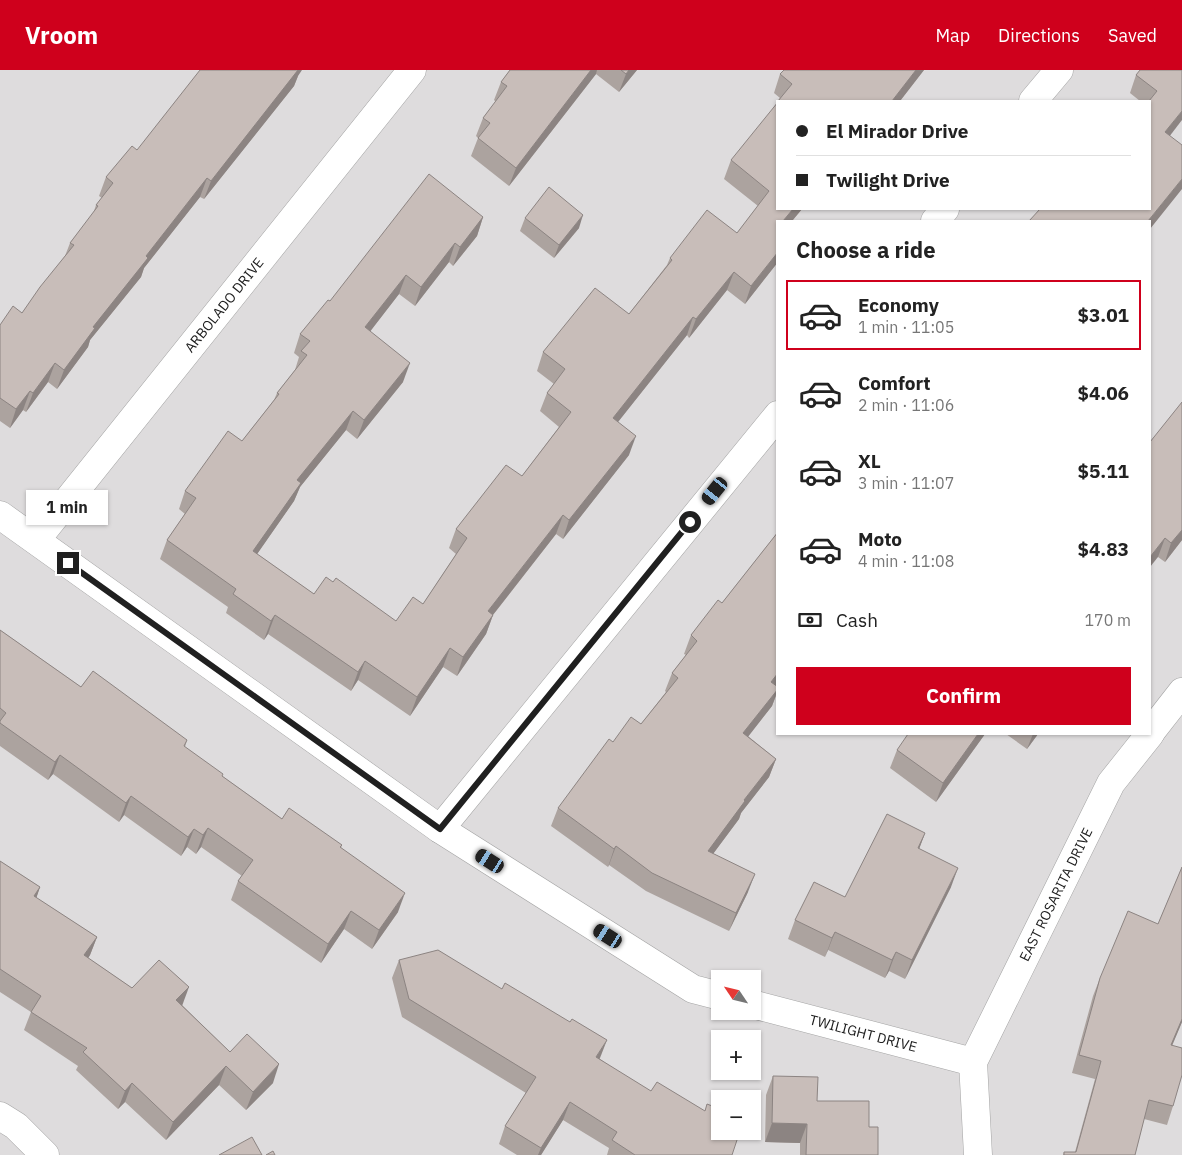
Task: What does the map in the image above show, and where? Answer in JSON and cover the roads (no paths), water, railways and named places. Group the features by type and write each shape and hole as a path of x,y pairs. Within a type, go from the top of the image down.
{"street":[{"name":"ARBOLADO DRIVE","path":"36,540 412,70"},
{"path":"1034,100 1059,70"},
{"path":"936,220 945,210"},
{"path":"440,829 776,417"},
{"path":"0,515 440,829 693,989 711,994"},
{"name":"EAST ROSARITA DRIVE","path":"1151,733 1182,692"},
{"name":"EAST ROSARITA DRIVE","path":"973,1062 1111,784 1149,735"},
{"name":"TWILIGHT DRIVE","path":"761,1006 973,1062"},
{"path":"973,1062 978,1155"},
{"path":"0,1116 16,1126 44,1155"}]}
